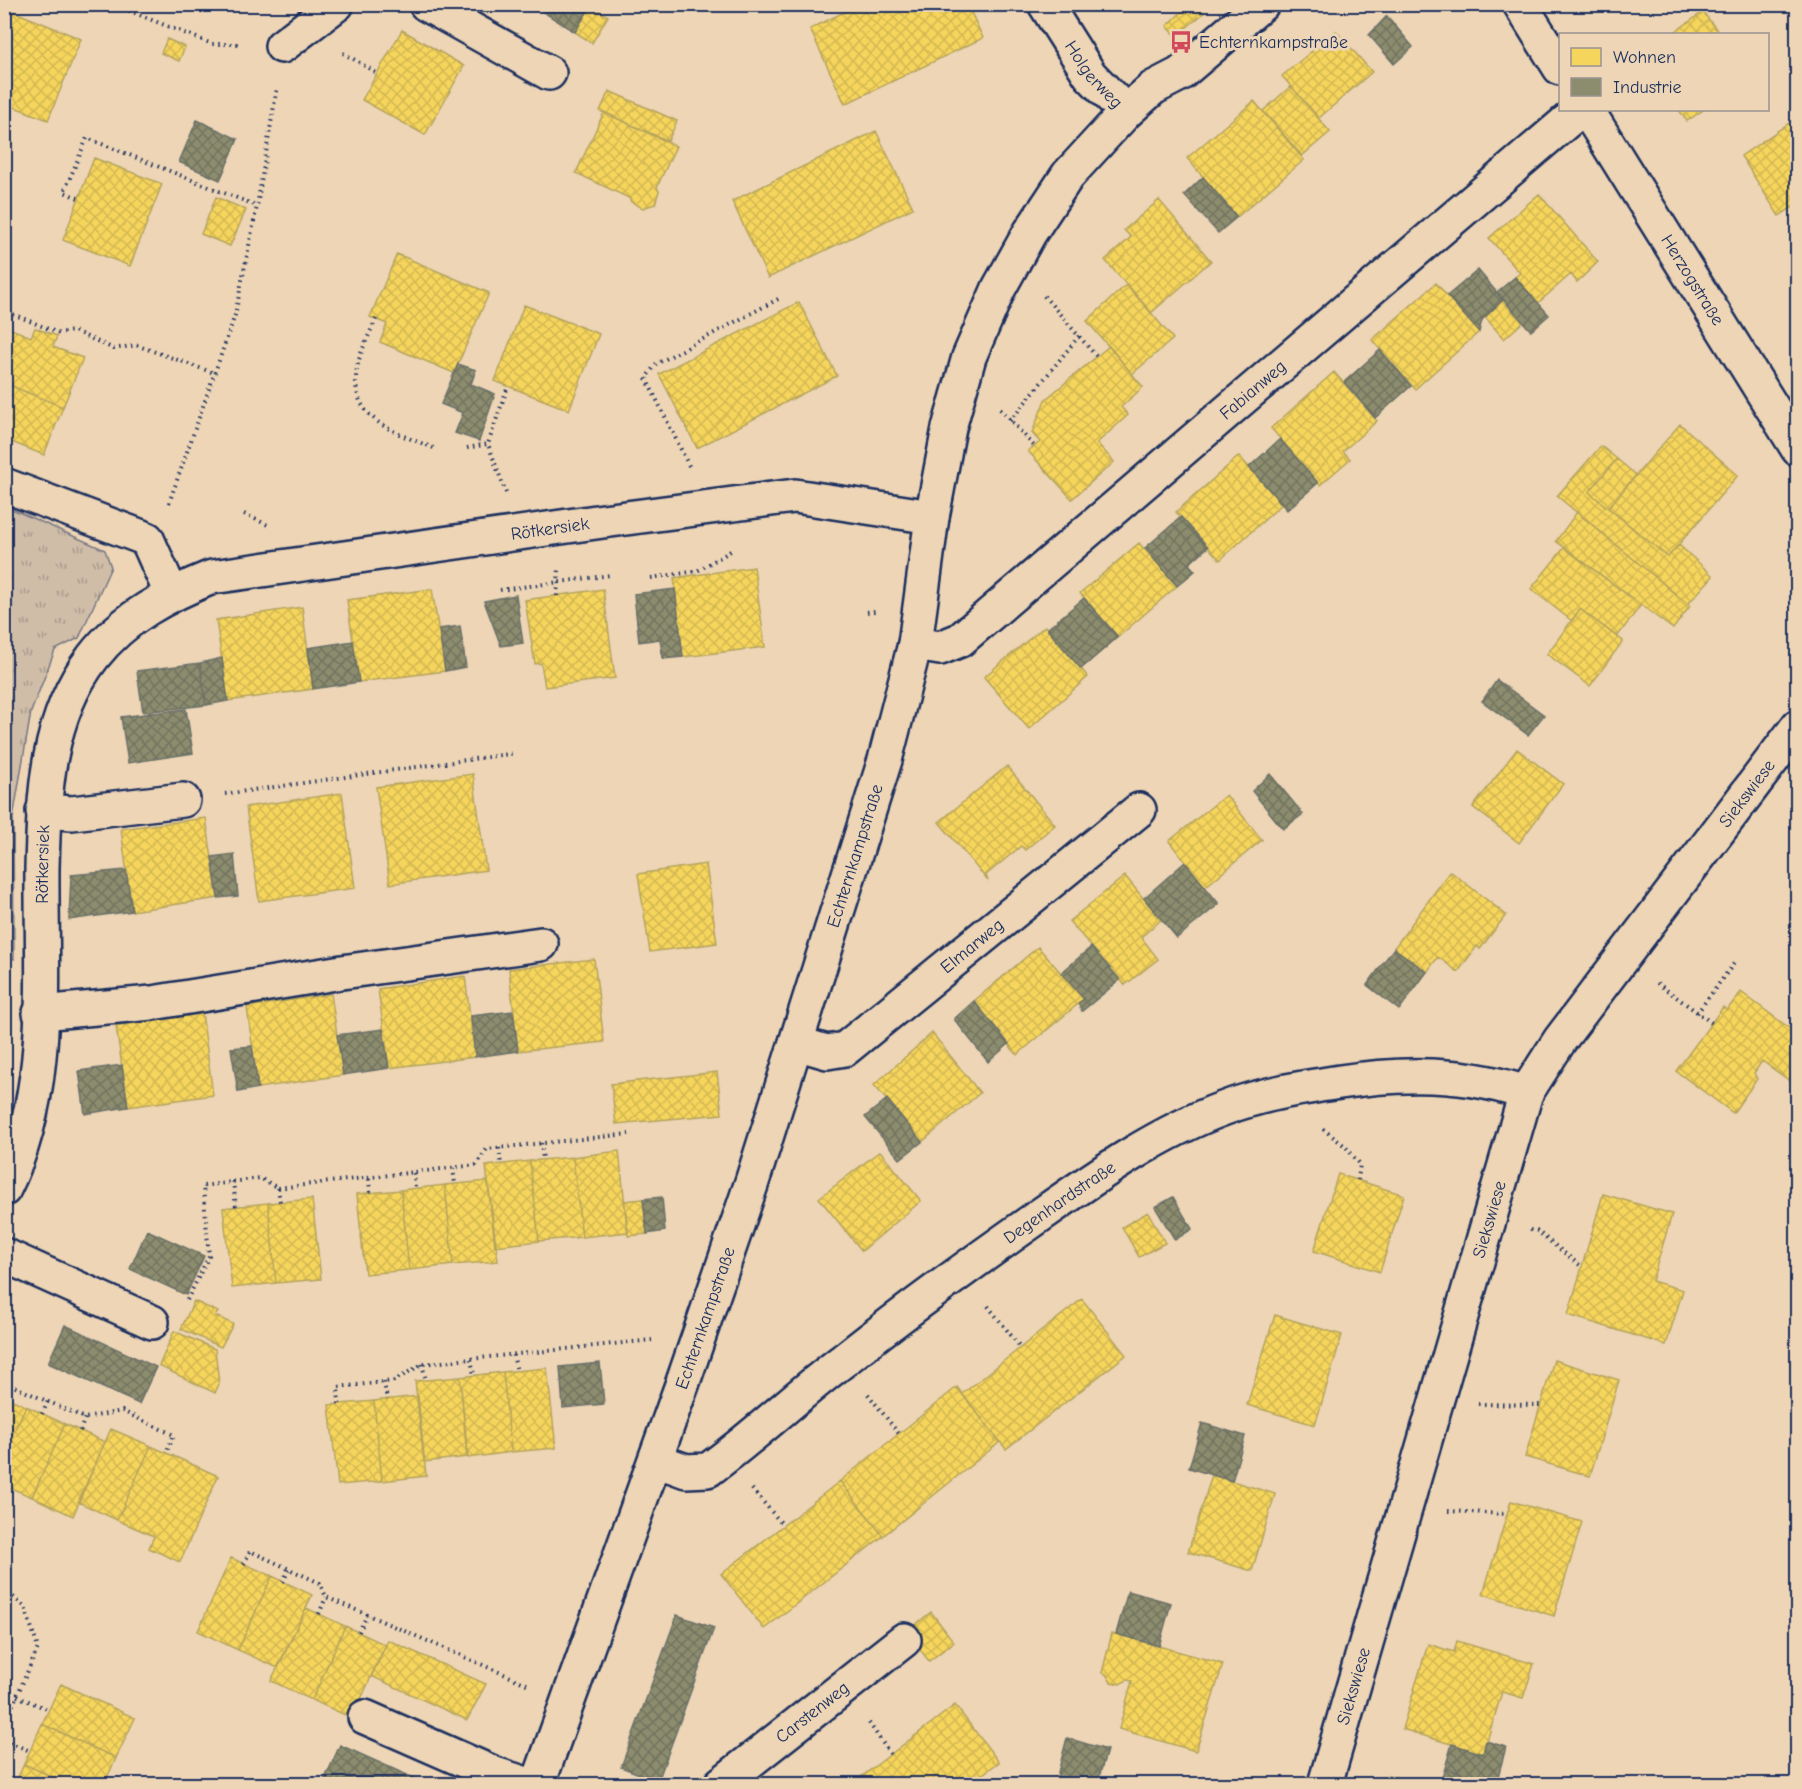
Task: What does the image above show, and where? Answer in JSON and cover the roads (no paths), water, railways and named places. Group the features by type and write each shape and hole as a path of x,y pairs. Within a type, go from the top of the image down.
{"street":[{"path":"282,46 337,4"},
{"path":"426,4 549,73"},
{"name":"Holgerweg","path":"1045,4 1090,75 1126,112"},
{"name":"Echternkampstraße","path":"538,1785 656,1460 752,1182 885,760 915,644 932,517 949,428 969,357 999,288 1029,234 1068,175 1126,112 1154,88 1180,74 1262,4"},
{"path":"1520,4 1559,66"},
{"name":"Fabianweg","path":"915,644 940,648 960,640 1579,111"},
{"name":"Herzogstraße","path":"1588,111 1797,449"},
{"path":"4,485 147,539 171,593"},
{"name":"Rötkersiek","path":"6,1183 34,1100 40,1013 43,812 49,757 64,707 93,657 120,628 171,593 221,576 642,515 795,496 932,517"},
{"name":"Siekswiese","path":"1325,1785 1527,1092 1560,1040 1797,726"},
{"path":"43,812 72,813 183,800"},
{"name":"Elmarweg","path":"796,1043 827,1052 845,1049 1138,810"},
{"path":"40,1013 152,1003 342,972 541,944"},
{"name":"Degenhardstraße","path":"656,1460 686,1471 708,1470 842,1361 960,1271 1075,1191 1173,1131 1225,1108 1282,1092 1368,1077 1455,1076 1495,1082 1527,1092"},
{"path":"4,1255 152,1322"},
{"name":"Carstenweg","path":"720,1785 904,1640"},
{"path":"365,1717 495,1774 526,1785"}],"place":[{"name":"Echternkampstraße","path":"1181,42"}]}
